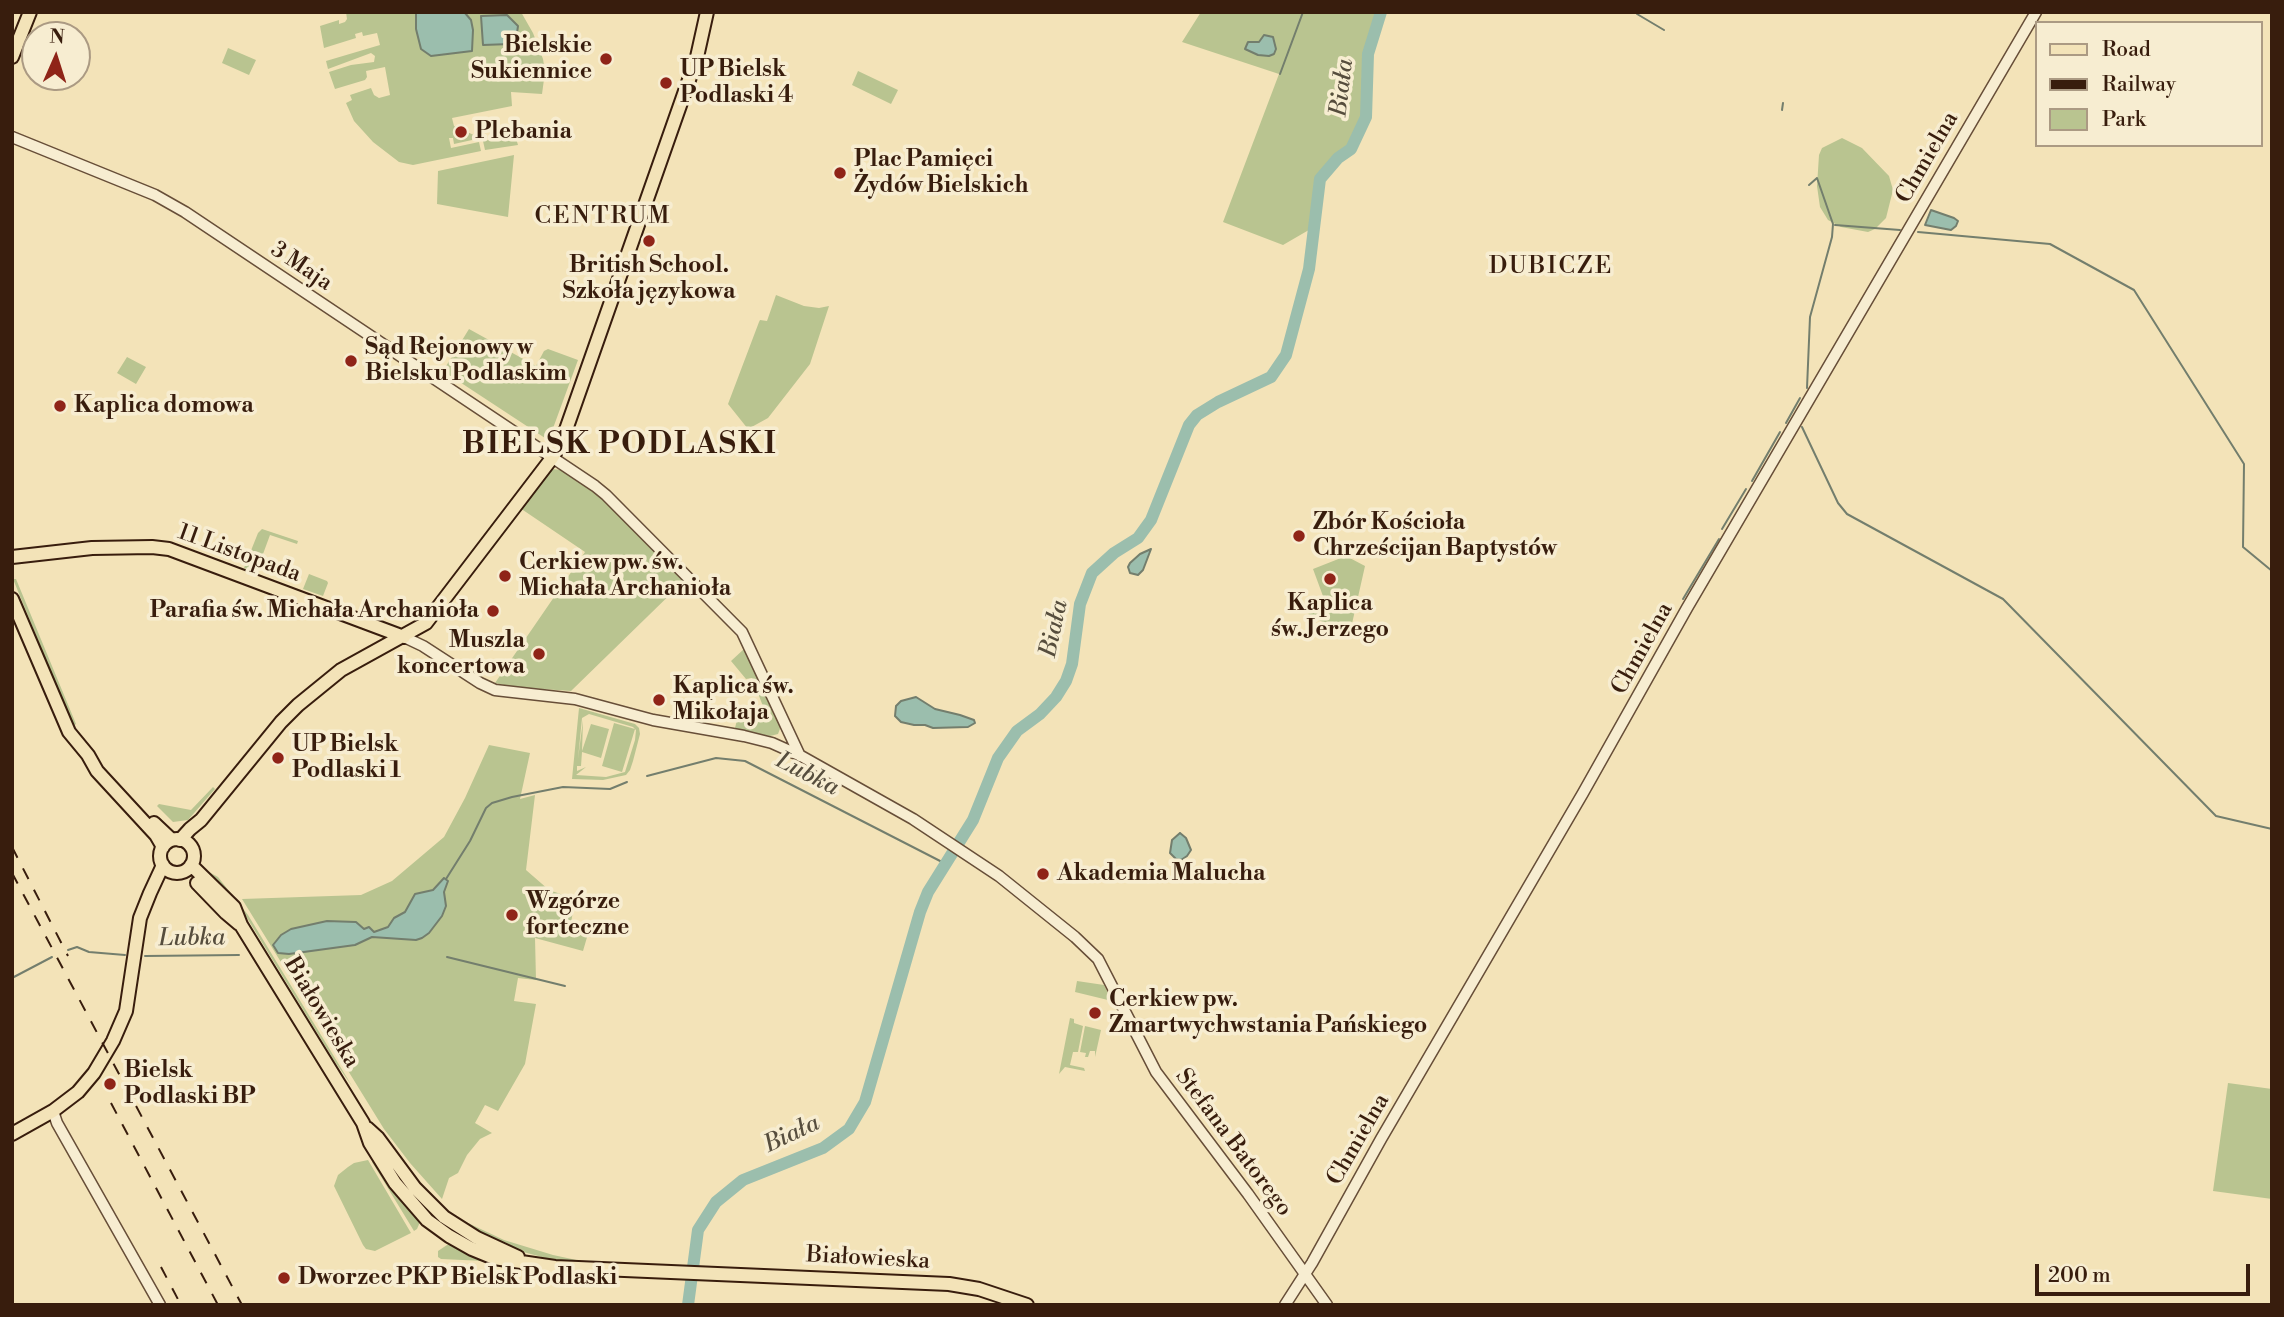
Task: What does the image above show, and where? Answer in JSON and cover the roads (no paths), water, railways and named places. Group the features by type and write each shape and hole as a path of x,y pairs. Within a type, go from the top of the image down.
{"main road":[{"path":"12,37 22,12"},
{"path":"12,57 30,12"},
{"path":"178,868 160,855 201,820 281,722 341,670 404,637 432,617 552,458 562,441 697,57 707,12"},
{"name":"11 Listopada","path":"12,557 92,548 169,549 404,637"},
{"path":"12,599 69,732 88,755 106,769 176,843 194,856 178,868 147,902 141,918 129,995 119,1029 94,1073 78,1092 53,1111 12,1134"},
{"name":"Białowieska","path":"178,868 194,879 226,913 242,925 363,1123 370,1143 395,1183 427,1220 471,1249 494,1258 593,1269 949,1284 979,1289 1027,1305"}],"street":[{"name":"Chmielna","path":"1285,1305 1583,793 1687,608 2036,12"},
{"name":"3 Maja","path":"12,137 166,200 606,495 745,637 801,756"},
{"path":"404,637 424,646 495,690 575,699 653,720 772,743 801,756"},
{"path":"772,743 787,729"},
{"name":"Stefana Batorego","path":"801,756 938,834 999,876 1079,940 1097,959 1156,1072 1327,1305"},
{"path":"53,1111 57,1123 160,1305"}],"waterway":[{"path":"1280,74 1303,12"},
{"name":"Biała","path":"688,1305 698,1230 716,1202 743,1180 823,1148 849,1129 865,1102 928,892 973,820 998,758 1017,731 1040,714 1066,681 1072,664 1080,604 1092,573 1114,553 1138,538 1151,520 1189,425 1197,415 1271,377 1286,355 1309,269 1320,179 1338,158 1351,149 1366,117 1368,54 1381,12"},
{"path":"1637,14 1664,30"},
{"path":"1782,110 1783,103"},
{"path":"1807,388 1810,317 1832,237 1833,224 1817,178 1809,185"},
{"path":"1835,225 1900,230"},
{"path":"1918,232 2050,244 2134,290 2244,464 2243,547 2272,571"},
{"path":"1786,423 1800,398"},
{"path":"1802,427 1838,503 1847,514 2003,599 2216,816 2272,829"},
{"path":"1752,481 1780,432"},
{"path":"1722,529 1746,489"},
{"path":"1683,599 1719,539"},
{"name":"Lubka","path":"647,776 716,758 745,761 944,863"},
{"name":"Lubka","path":"446,879 470,841 486,808 492,803 563,787 610,789 627,782"},
{"name":"Lubka","path":"68,950 77,947 89,952 125,955"},
{"name":"Lubka","path":"145,956 239,955"},
{"name":"Lubka","path":"12,978 52,957"},
{"path":"447,957 565,986"}],"railway":[{"path":"12,847 68,956"},
{"path":"12,873 242,1305"},
{"path":"111,1103 218,1305"},
{"path":"161,1267 181,1305"}],"place":[{"name":"Bielskie Sukiennice","path":"606,59"},
{"name":"UP Bielsk Podlaski 4","path":"666,83"},
{"name":"Plebania","path":"461,132"},
{"name":"Plac Pamięci Żydów Bielskich","path":"840,173"},
{"name":"British School. Szkoła językowa","path":"649,241"},
{"name":"Sąd Rejonowy w Bielsku Podlaskim","path":"351,361"},
{"name":"Kaplica domowa","path":"60,406"},
{"name":"Zbór Kościoła Chrześcijan Baptystów","path":"1299,536"},
{"name":"Cerkiew pw. św. Michała Archanioła","path":"505,576"},
{"name":"Kaplica św. Jerzego","path":"1330,579"},
{"name":"Parafia św. Michała Archanioła","path":"493,611"},
{"name":"Muszla koncertowa","path":"539,654"},
{"name":"Kaplica św. Mikołaja","path":"659,700"},
{"name":"UP Bielsk Podlaski 1","path":"278,758"},
{"name":"Akademia Malucha","path":"1043,874"},
{"name":"Wzgórze forteczne","path":"512,915"},
{"name":"Cerkiew pw. Zmartwychwstania Pańskiego","path":"1095,1013"},
{"name":"Bielsk Podlaski BP","path":"110,1084"},
{"name":"Dworzec PKP Bielsk Podlaski","path":"284,1278"}],"district":[{"name":"CENTRUM","path":"603,217"},
{"name":"DUBICZE","path":"1551,267"},
{"name":"BIELSK PODLASKI","path":"620,446"}]}
